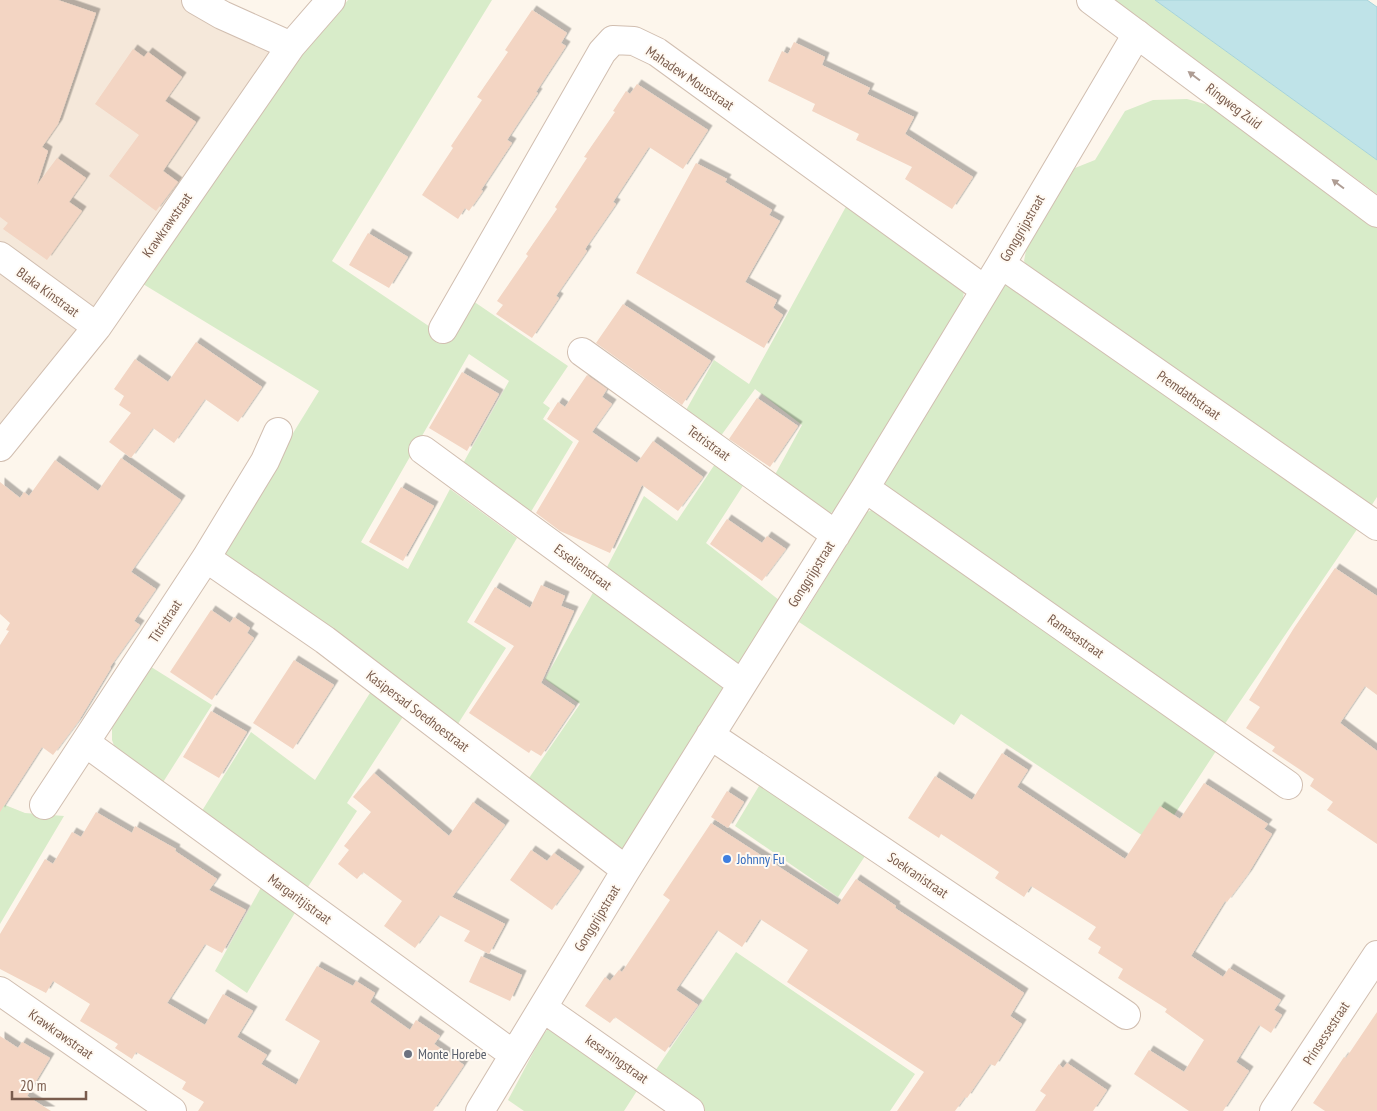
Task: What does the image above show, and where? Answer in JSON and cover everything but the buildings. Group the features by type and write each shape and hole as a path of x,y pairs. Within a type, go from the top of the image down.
{"street":[{"path":"196,0 222,15 291,46"},
{"name":"Krawkrawstraat","path":"0,447 97,327 291,46 331,0"},
{"name":"Ringweg Zuid","path":"1090,0 1377,213"},
{"name":"Gonggrijpstraat","path":"480,1111 626,870 865,488 1138,34"},
{"name":"Mahadew Mousstraat","path":"443,329 602,52 613,40 634,41 657,52 985,290"},
{"name":"Blaka Kinstraat","path":"0,256 97,327"},
{"name":"Premdathstraat","path":"1001,264 1377,526"},
{"name":"Tetristraat","path":"582,352 836,535"},
{"name":"Titristraat","path":"44,806 206,558 265,461 278,432"},
{"name":"Esselienstraat","path":"423,450 742,684"},
{"name":"Ramasastraat","path":"865,488 1288,785"},
{"name":"Kasipersad Soedhoestraat","path":"206,558 325,640 626,870"},
{"name":"Soekranistraat","path":"710,735 1126,1015"},
{"name":"Margaritjistraat","path":"86,743 514,1055"},
{"name":"Prinsessestraat","path":"1274,1111 1377,955"},
{"name":"Krawkrawstraat","path":"0,990 172,1111"},
{"name":"kesarsingstraat","path":"543,1008 690,1111"}],"shaded area":[{"path":"0,0 193,0 295,50 0,454"}],"green space":[{"path":"348,0 492,0 332,261 448,339 473,301 568,366 543,403 550,408 543,419 573,442 529,515 461,467 509,381 469,354 361,542 408,569 450,489 517,538 467,622 506,648 456,727 225,556 226,542 319,391 143,284 303,54"},
{"path":"1112,0 1155,0 1377,160 1377,194"},
{"path":"1187,99 1212,106 1377,228 1377,497 1369,509 1031,273 1024,261 1027,245 1075,168 1095,160 1125,111 1153,100"},
{"path":"849,201 964,291 963,299 838,507 831,513 823,515 771,482 802,425 755,389 720,437 685,412 714,360 749,384"},
{"path":"1007,282 1362,522 1222,728 884,487 886,476 1000,288"},
{"path":"717,461 746,481 706,543 779,600 743,660 735,667 610,576 607,567 644,496 677,521"},
{"path":"876,508 1220,745 1155,844 961,714 954,725 799,622 867,512"},
{"path":"595,589 723,685 722,692 629,842 622,850 612,847 527,781 580,704 545,679"},
{"path":"148,665 212,705 160,787 117,754 112,740 115,714"},
{"path":"375,685 408,709 347,803 357,811 306,890 200,814 251,732 315,780"},
{"path":"762,781 867,853 838,897 735,826"},
{"path":"0,803 25,813 64,816 0,924"},
{"path":"264,882 299,906 247,993 215,971"},
{"path":"736,952 915,1074 890,1111 701,1111 651,1077"},
{"path":"554,1026 642,1083 624,1111 524,1111 508,1100 542,1036"}],"water":[{"path":"1155,0 1367,0 1377,7 1377,160"}],"place":[{"name":"Johnny Fu","path":"727,859"},
{"name":"Monte Horebe","path":"408,1054"}]}
